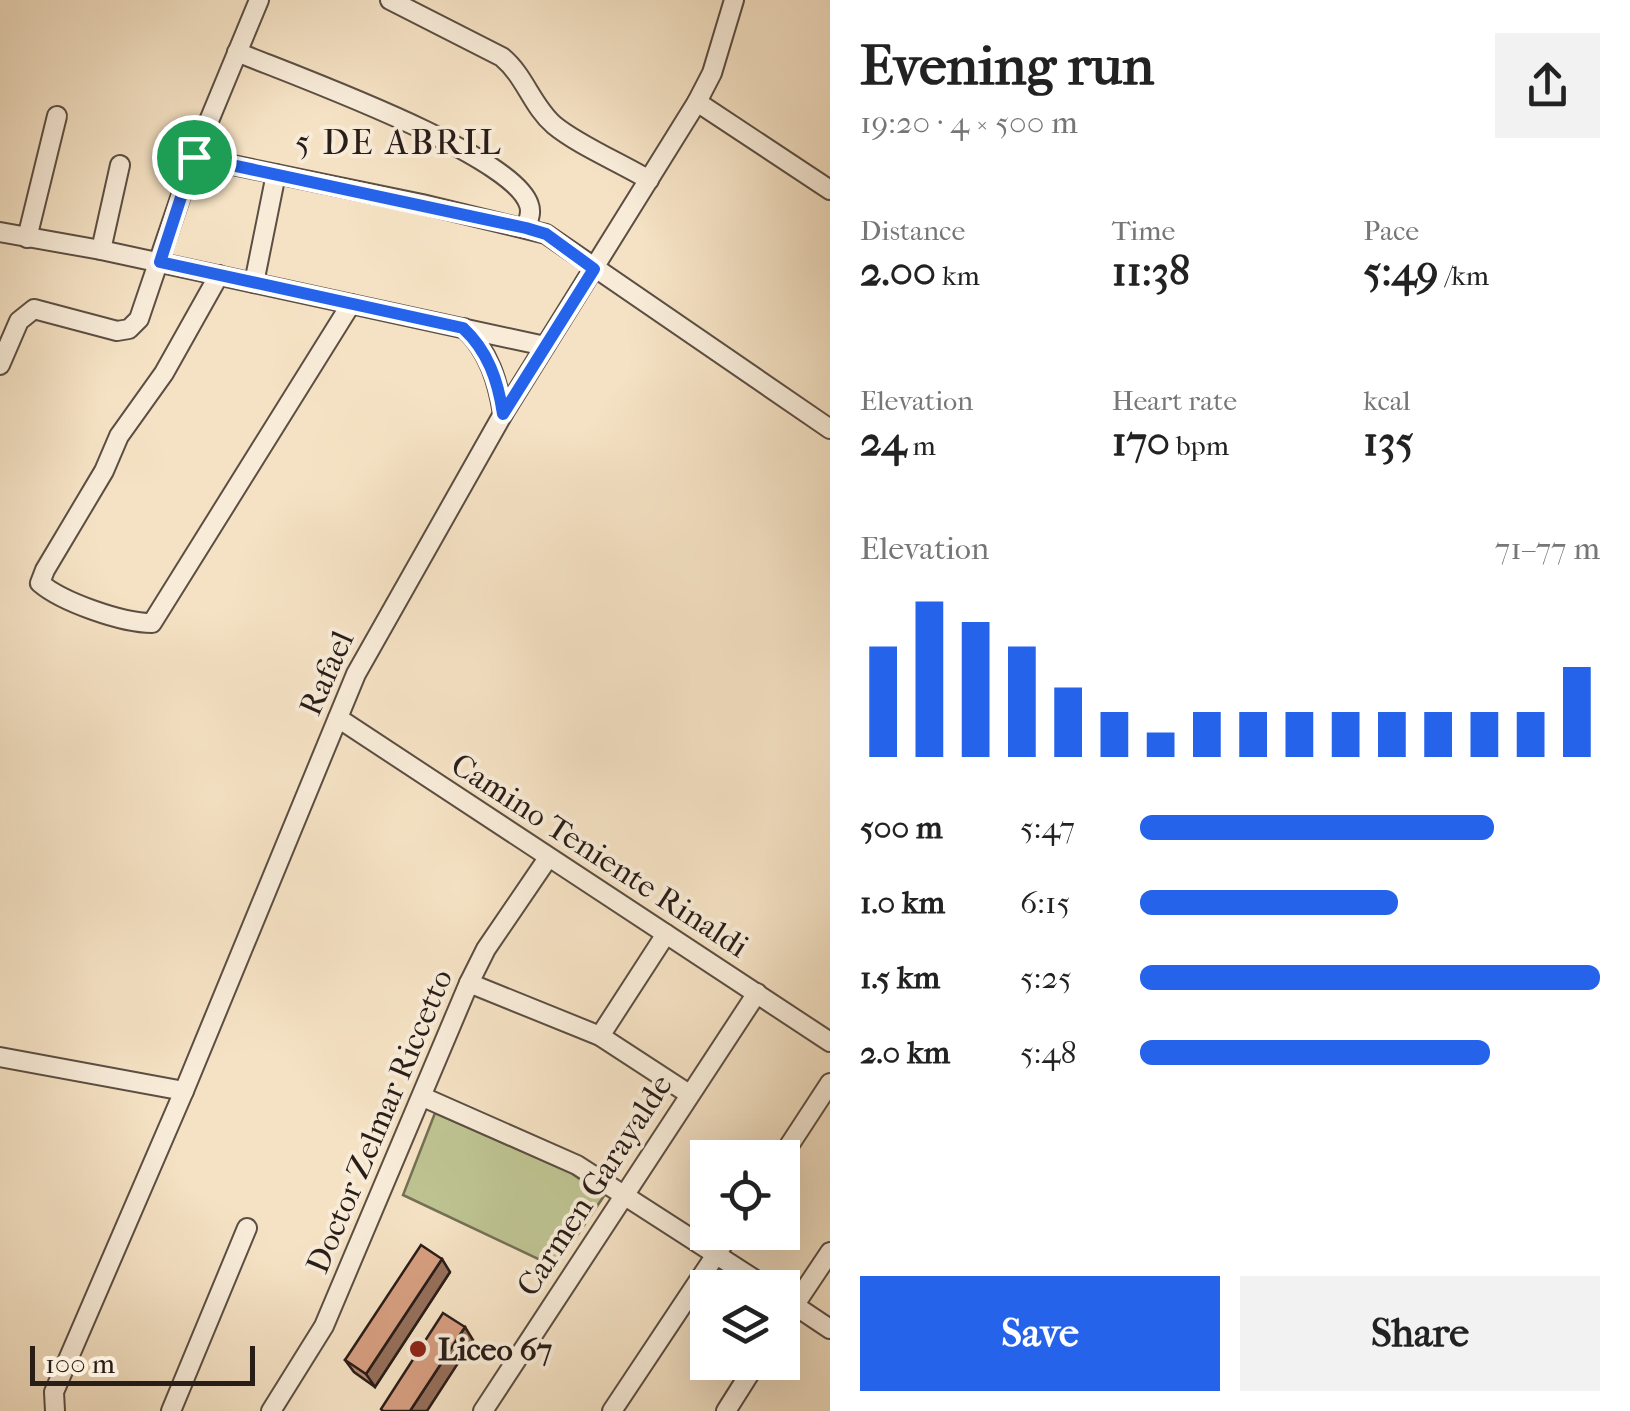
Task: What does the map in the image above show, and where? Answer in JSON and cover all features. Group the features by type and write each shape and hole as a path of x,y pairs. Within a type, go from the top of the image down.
{"street":[{"path":"0,365 19,320 34,309 117,331 129,329 138,319 194,157 259,0"},
{"path":"390,0 502,57 517,70 538,107 553,124 649,180"},
{"name":"Rafael","path":"55,1411 54,1392 375,635 544,346 697,102 715,63 734,0"},
{"path":"237,52 443,138 482,161 527,201 530,215 526,228"},
{"path":"697,102 830,190"},
{"path":"27,238 57,116"},
{"path":"194,157 546,234 830,429"},
{"path":"101,250 120,165"},
{"path":"254,283 276,174"},
{"path":"0,232 160,262 544,346"},
{"path":"219,275 164,373 119,436 104,471 46,570 40,582 58,596 138,623 152,623 352,304"},
{"path":"463,328 483,350 500,391 503,414"},
{"name":"Camino Teniente Rinaldi","path":"338,718 830,1042"},
{"name":"Doctor Zelmar Riccetto","path":"271,1411 319,1335 486,949 548,858"},
{"path":"600,1036 666,934"},
{"path":"469,983 600,1036 689,1094"},
{"name":"Carmen Garayalde","path":"485,1410 757,993"},
{"path":"0,1057 184,1091"},
{"path":"792,1140 830,1083"},
{"path":"423,1097 577,1165 742,1270"},
{"path":"171,1411 247,1228"},
{"path":"612,1411 719,1250"},
{"path":"800,1288 830,1252"},
{"path":"800,1309 830,1329"},
{"path":"726,1411 746,1380"}],"green space":[{"path":"435,1113 571,1173 604,1196 559,1262 553,1266 403,1195"}],"building":[{"path":"421,1245 442,1259 366,1374 345,1360"},
{"path":"443,1313 465,1327 410,1411 383,1411 381,1409"}],"place":[{"name":"Liceo 67","path":"418,1349"}],"district":[{"name":"5 DE ABRIL","path":"399,142"}],"route":[{"path":"194,157 526,228 546,234 594,269 503,414 490,364 475,338 463,328 160,262 194,157"}]}
